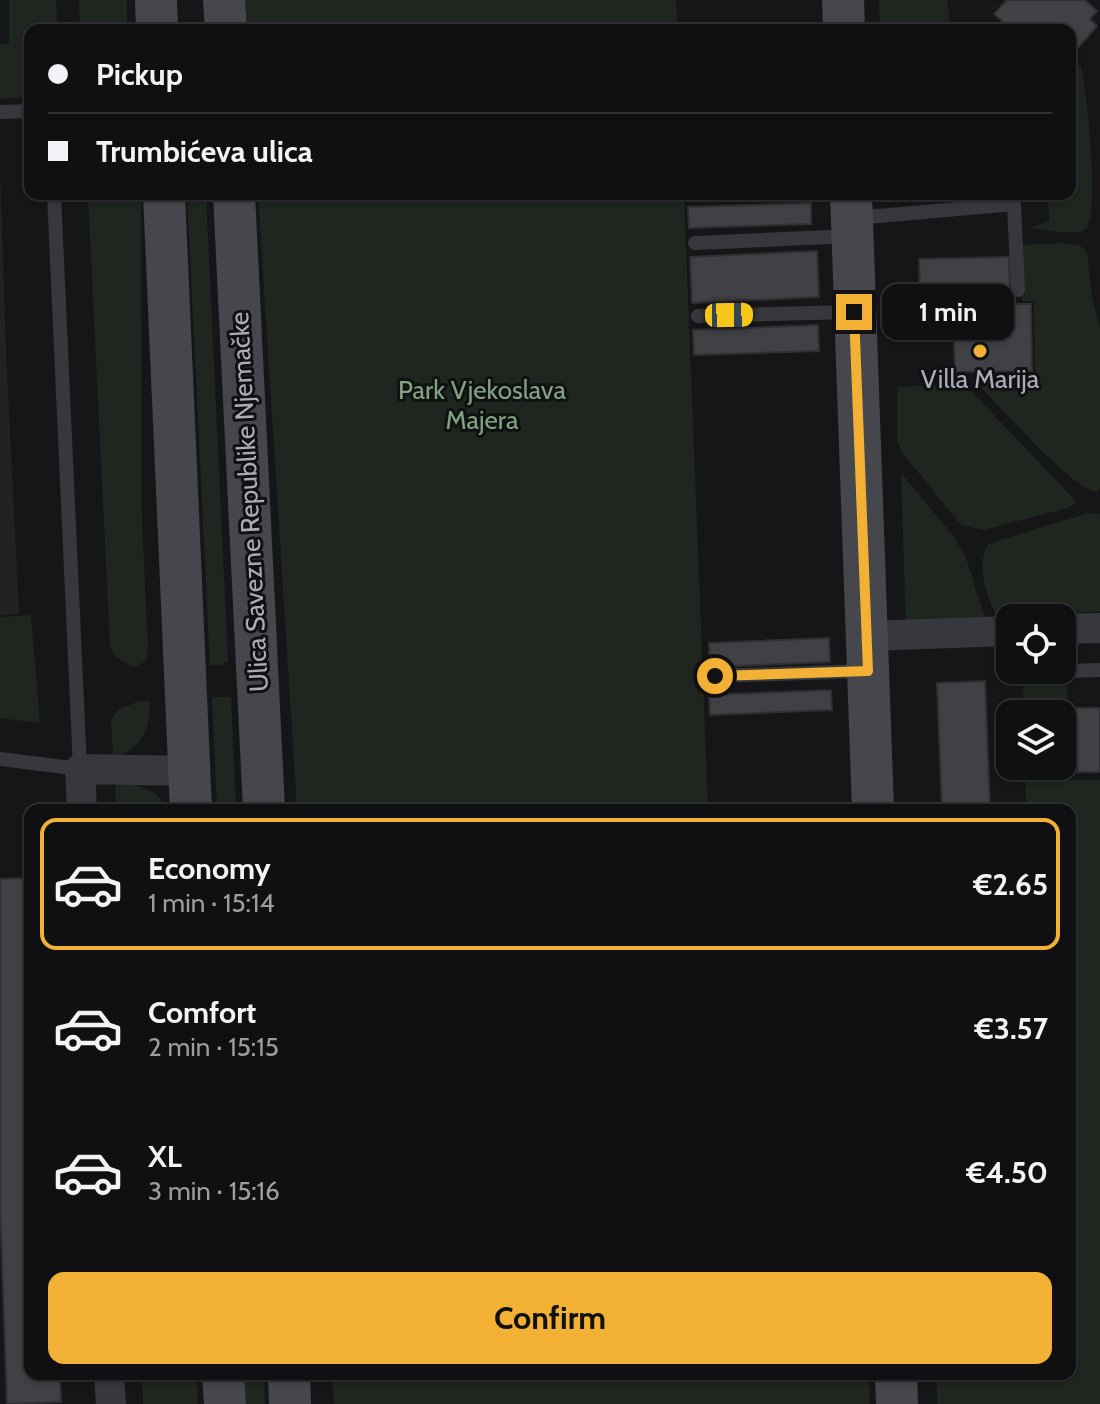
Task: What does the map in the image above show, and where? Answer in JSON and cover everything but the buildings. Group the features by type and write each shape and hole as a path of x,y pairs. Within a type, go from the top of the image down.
{"street":[{"path":"224,0 226,24"},
{"path":"843,0 844,24"},
{"path":"82,804 80,769 190,791 164,200"},
{"name":"Ulica Savezne Republike Njemačke","path":"234,200 264,804"},
{"path":"852,216 873,804"},
{"path":"1076,629 1100,628"},
{"path":"868,653 996,633"},
{"path":"109,1380 111,1404"},
{"path":"223,1380 225,1404"},
{"path":"289,1380 290,1404"},
{"path":"896,1380 897,1404"}],"lane":[{"path":"0,112 24,111"},
{"path":"0,759 80,769 54,200"},
{"path":"695,243 852,216 1014,204 1018,290"},
{"path":"698,316 854,312"},
{"path":"715,676 868,653"},
{"path":"1076,671 1100,670"}],"shaded area":[{"path":"0,169 19,614 0,615"}],"green space":[{"path":"9,0 56,0 56,24 24,24 24,96 0,99 0,44 9,43"},
{"path":"79,0 127,0 127,24 80,24"},
{"path":"245,0 676,0 678,24 247,24"},
{"path":"879,0 947,0 950,24 880,24"},
{"path":"1076,64 1081,66 1089,127 1092,178 1090,218 1086,229 1080,231 1031,228 1049,221 1048,200 1076,200"},
{"path":"88,200 141,200 142,521 147,656 140,665 132,667 115,656 110,647"},
{"path":"187,200 206,200 228,662 210,665"},
{"name":"Park Vjekoslava Majera","path":"258,200 684,200 708,804 297,804"},
{"path":"1023,245 1079,245 1087,252 1092,298 1100,328 1100,488 1097,492 1086,488 1053,462 972,379 1035,373 1034,302 1022,301"},
{"path":"955,384 971,391 1077,502 1068,508 984,530 961,525 901,451 897,440 897,387"},
{"path":"901,473 954,537 966,558 986,621 906,627"},
{"path":"1088,513 1100,514 1100,611 1076,613 1076,604 996,604 996,616 983,574 982,564 988,544"},
{"path":"31,615 40,723 0,718 0,617"},
{"path":"1067,685 1067,700 1024,700 1023,686"},
{"path":"212,697 231,697 236,804 217,804"},
{"path":"140,701 150,701 146,729 131,750 113,757 111,719 119,709"},
{"path":"1025,780 1100,780 1100,1404 937,1404 937,1380 1076,1380 1076,804 1026,804"},
{"path":"133,784 155,793 163,804 116,804 115,785"},
{"path":"142,1380 197,1380 198,1404 143,1404"},
{"path":"243,1380 264,1380 265,1404 244,1404"},
{"path":"332,1380 869,1380 870,1404 334,1404"}],"place":[{"name":"Villa Marija","path":"980,351"}],"route":[{"path":"715,676 868,671 854,312"}]}
